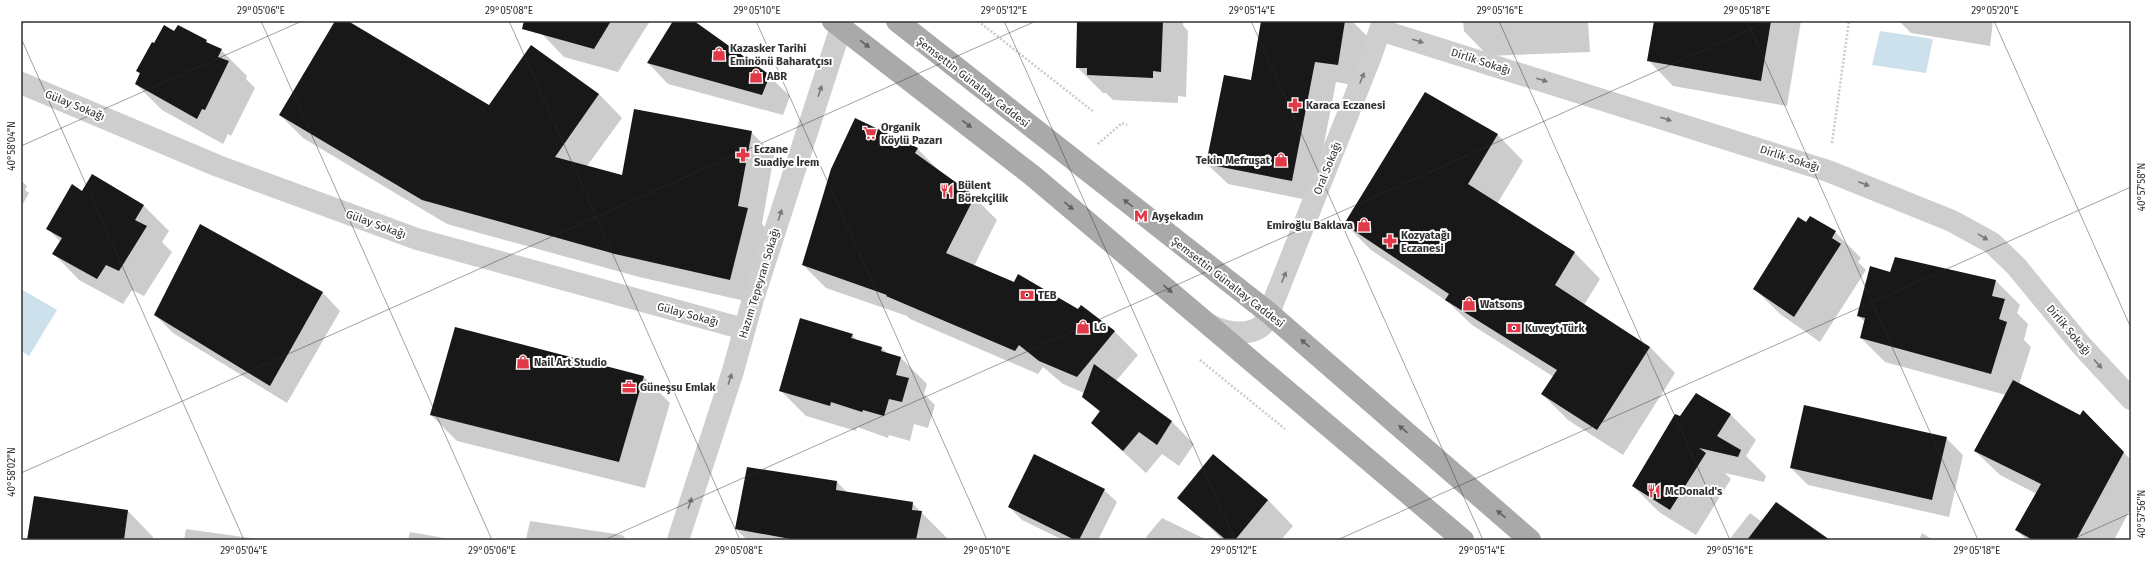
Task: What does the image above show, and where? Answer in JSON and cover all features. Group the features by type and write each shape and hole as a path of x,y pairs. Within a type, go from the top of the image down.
{"main road":[{"name":"Şemsettin Günaltay Caddesi","path":"897,21 1077,164 1269,313 1530,540"},
{"path":"837,24 1033,176 1464,540"}],"street":[{"name":"Hazım Tepeyran Sokağı","path":"678,540 730,378 837,24"},
{"name":"Dirlik Sokağı","path":"1381,26 1828,171 1952,221 1992,243 2016,266 2081,345 2131,399"},
{"name":"Oral Sokağı","path":"1210,324 1230,333 1245,332 1262,326 1269,313 1381,26"},
{"name":"Gülay Sokağı","path":"21,83 218,166 417,240 744,329"}],"path":[{"path":"978,21 1094,112"},
{"path":"1828,171 1849,21"},
{"path":"1077,164 1122,123 1127,125"},
{"path":"1200,360 1286,430"}],"water":[{"path":"1880,31 1933,39 1926,73 1872,65"},
{"path":"21,289 57,310 29,356 21,351"}],"building":[{"path":"335,21 348,21 489,105 531,45 599,94 555,157 622,175 634,109 752,131 738,206 748,208 730,280 615,254 422,200 279,115"},
{"path":"524,21 611,21 594,49 522,29"},
{"path":"673,21 694,21 770,75 762,95 647,63"},
{"path":"1077,21 1163,21 1161,72 1153,71 1153,78 1087,75 1087,68 1076,68"},
{"path":"1261,21 1345,21 1338,65 1315,62 1292,181 1206,164 1224,75 1251,80"},
{"path":"1654,21 1771,21 1761,81 1647,61"},
{"path":"164,25 174,31 178,25 207,40 206,42 222,49 218,57 229,61 205,110 202,109 197,119 135,84 140,73 136,71 152,42 154,43"},
{"path":"1425,92 1498,134 1468,184 1575,252 1555,285 1650,347 1597,430 1541,394 1557,370 1445,300 1449,294 1344,224"},
{"path":"855,118 918,148 915,153 975,196 946,253 1014,282 1018,274 1078,309 1081,305 1115,331 1077,377 1039,361 1019,345 1015,351 886,296 887,295 802,265 831,169"},
{"path":"92,174 144,205 135,220 147,226 119,271 106,265 97,279 52,254 62,238 46,229 72,184 82,191"},
{"path":"1810,216 1836,231 1832,238 1841,244 1794,317 1753,289 1798,217 1806,222"},
{"path":"200,224 323,292 270,386 154,315"},
{"path":"1895,257 1996,280 1992,296 2005,299 1999,319 2007,322 1991,374 1860,338 1865,318 1857,316 1870,266 1890,272"},
{"path":"800,318 853,334 851,338 882,347 881,351 901,357 896,375 909,378 902,402 889,399 884,416 863,410 862,412 831,402 830,406 779,391"},
{"path":"455,327 644,376 619,462 430,415"},
{"path":"1094,364 1172,421 1157,445 1139,432 1123,451 1091,423 1100,411 1082,397"},
{"path":"2013,380 2080,415 2083,410 2124,452 2076,540 2033,540 2015,530 2041,484 1974,451"},
{"path":"1696,393 1731,414 1717,436 1741,450 1738,457 1699,448 1706,453 1670,510 1632,486 1675,414 1680,416"},
{"path":"1804,405 1947,437 1932,500 1790,468"},
{"path":"1034,454 1105,489 1079,540 1075,540 1008,507"},
{"path":"1213,454 1268,500 1235,540 1226,540 1177,498"},
{"path":"747,467 837,481 836,490 913,502 912,510 922,511 916,540 796,540 735,529"},
{"path":"34,496 128,510 124,540 27,540"},
{"path":"1776,502 1830,540 1747,540"}],"place":[{"name":"Kazasker Tarihi Eminönü Baharatçısı","path":"719,54"},
{"name":"ABR","path":"756,76"},
{"name":"Karaca Eczanesi","path":"1295,105"},
{"name":"Organik Köylü Pazarı","path":"870,133"},
{"name":"Eczane Suadiye İrem","path":"743,155"},
{"name":"Tekin Mefruşat","path":"1281,160"},
{"name":"Bülent Börekçilik","path":"947,191"},
{"name":"Ayşekadın","path":"1141,216"},
{"name":"Emiroğlu Baklava","path":"1364,225"},
{"name":"Kozyatağı Eczanesi","path":"1390,241"},
{"name":"TEB","path":"1027,295"},
{"name":"Watsons","path":"1469,304"},
{"name":"LG","path":"1083,327"},
{"name":"Kuveyt Türk","path":"1514,328"},
{"name":"Nail Art Studio","path":"523,362"},
{"name":"Güneşsu Emlak","path":"629,387"},
{"name":"McDonald's","path":"1654,491"}]}
